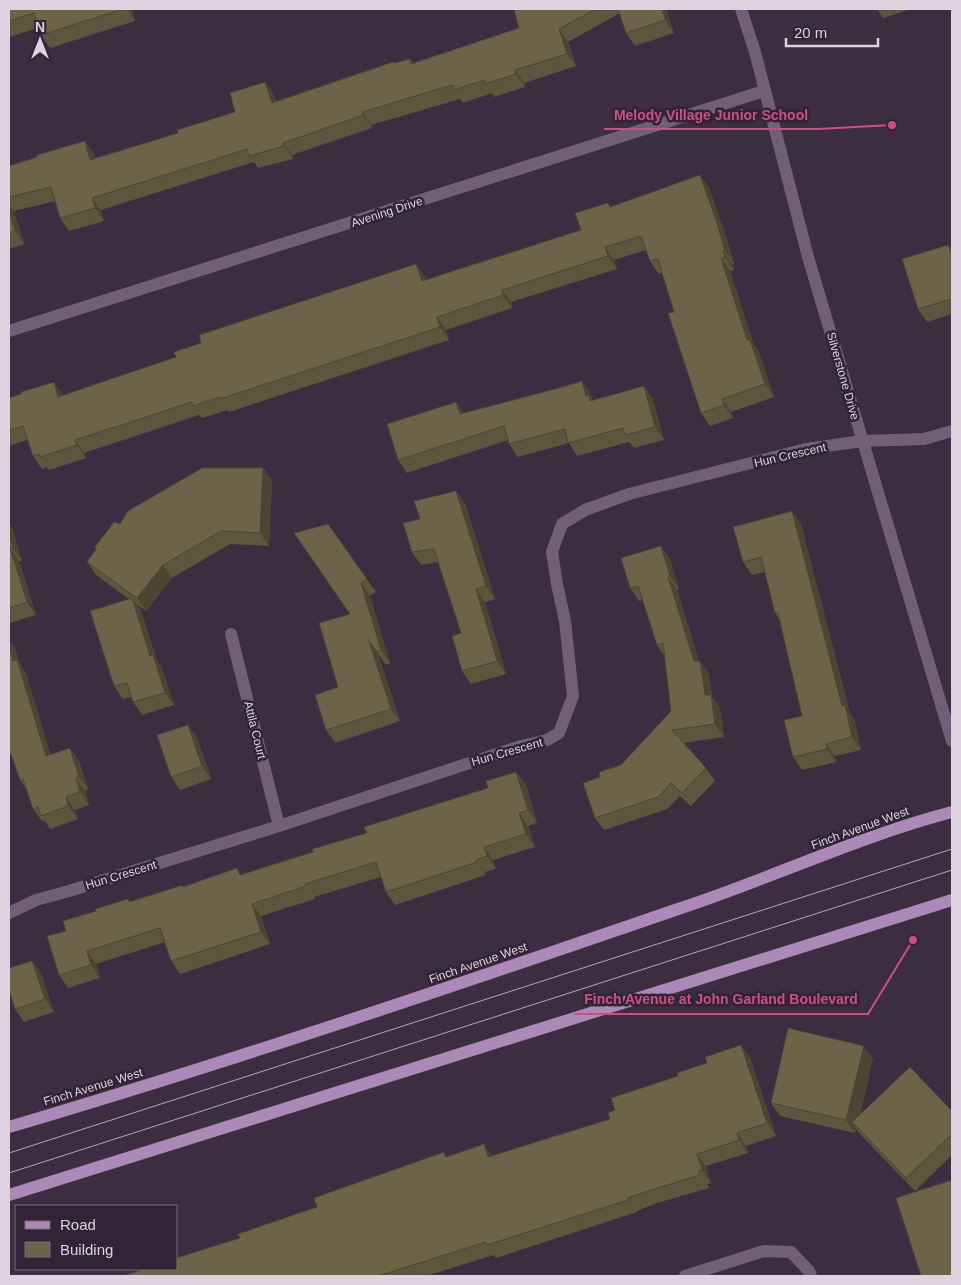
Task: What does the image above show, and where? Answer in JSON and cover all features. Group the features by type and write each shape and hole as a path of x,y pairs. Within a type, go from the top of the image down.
{"main road":[{"name":"Finch Avenue West","path":"9,1128 425,996 696,903 908,824 952,812"},
{"path":"9,1195 952,900"}],"street":[{"name":"Silverstone Drive","path":"742,9 755,52 808,257 952,741"},
{"name":"Avening Drive","path":"9,331 764,91"},
{"path":"862,441 924,438 952,431"},
{"name":"Hun Crescent","path":"9,913 36,900 69,892 521,746 547,740 559,733 573,696 565,622 556,584 552,552 562,524 585,510 629,494 817,447 862,441"},
{"name":"Attila Court","path":"231,634 278,826"},
{"path":"685,1276 764,1251 791,1252 810,1271 811,1276"}],"building":[{"path":"9,9 123,9 41,35 34,13 9,21"},
{"path":"596,9 559,29 567,54 515,70 516,74 485,84 484,80 454,90 452,85 362,112 363,115 283,143 284,146 249,156 247,149 92,198 95,208 60,218 51,187 9,197 9,166 37,157 37,155 85,141 90,160 178,133 177,130 235,112 230,93 265,82 272,103 393,62 410,59 411,64 519,28 514,10"},
{"path":"618,9 662,9 665,20 626,33"},
{"path":"700,175 725,251 723,251 725,257 721,258 747,340 750,340 765,384 722,399 724,405 701,413 668,313 674,312 658,259 650,261 641,236 605,247 608,256 502,290 503,295 437,317 440,327 220,399 219,397 193,406 192,402 75,440 77,445 40,457 39,454 33,456 23,426 9,430 9,398 21,394 21,392 54,382 58,397 176,357 174,352 201,343 199,335 416,264 422,281 581,230 575,213 608,203 610,207"},
{"path":"9,212 15,231 9,233"},
{"path":"948,245 952,255 952,304 951,299 918,309 902,259"},
{"path":"582,381 586,396 589,395 590,401 644,386 655,427 625,435 623,428 568,443 565,429 509,444 504,426 398,460 387,424 456,402 460,414"},
{"path":"202,468 263,468 260,533 221,531 163,565 137,598 87,562 96,549 95,547 114,522 120,524 128,511"},
{"path":"456,491 486,586 476,589 497,661 462,671 452,636 461,633 434,549 412,552 403,523 420,519 414,501"},
{"path":"792,511 842,706 845,705 852,737 826,744 827,749 793,757 784,720 802,716 778,613 775,613 761,557 743,562 733,527"},
{"path":"328,524 367,579 361,583 381,650 377,652 369,641 391,709 326,730 315,695 338,687 319,623 350,614 294,533"},
{"path":"9,534 13,548 10,548 27,602 9,608"},
{"path":"661,546 670,576 668,577 694,661 700,661 705,695 711,695 715,724 672,730 706,768 682,793 671,783 658,797 595,818 583,783 600,777 599,772 621,765 671,711 663,643 657,645 638,586 630,588 621,558"},
{"path":"132,598 150,656 153,655 165,693 133,702 127,683 114,686 90,611"},
{"path":"9,646 13,661 17,660 46,756 70,748 79,777 76,778 80,792 66,797 68,806 41,816 38,807 33,809 23,779 20,780 9,751"},
{"path":"188,725 202,766 171,777 157,735"},
{"path":"516,772 528,810 519,813 526,834 484,847 487,856 476,860 477,862 386,892 376,862 305,884 306,886 252,904 261,932 171,961 160,928 87,951 91,965 59,975 47,936 66,931 63,921 128,899 129,902 183,885 183,887 237,868 240,875 313,852 312,849 367,833 364,827 488,788 486,781"},
{"path":"32,961 45,999 15,1009 9,990 9,968"},
{"path":"788,1028 864,1046 846,1120 771,1103"},
{"path":"741,1045 767,1123 737,1133 739,1140 697,1154 702,1170 698,1171 700,1175 487,1245 486,1242 378,1276 122,1276 142,1270 178,1270 178,1257 240,1238 238,1234 317,1207 314,1198 444,1152 446,1157 484,1144 488,1157 610,1119 608,1113 615,1110 611,1098 678,1076 677,1073 707,1063 705,1057"},
{"path":"910,1067 952,1111 952,1134 906,1178 852,1122"},
{"path":"952,1180 952,1276 921,1276 896,1198"}],"tram line":[{"path":"9,1153 952,849"},
{"path":"9,1173 952,870"}],"place":[{"name":"Melody Village Junior School","path":"892,125"},
{"name":"Finch Avenue at John Garland Boulevard","path":"913,940"}]}
